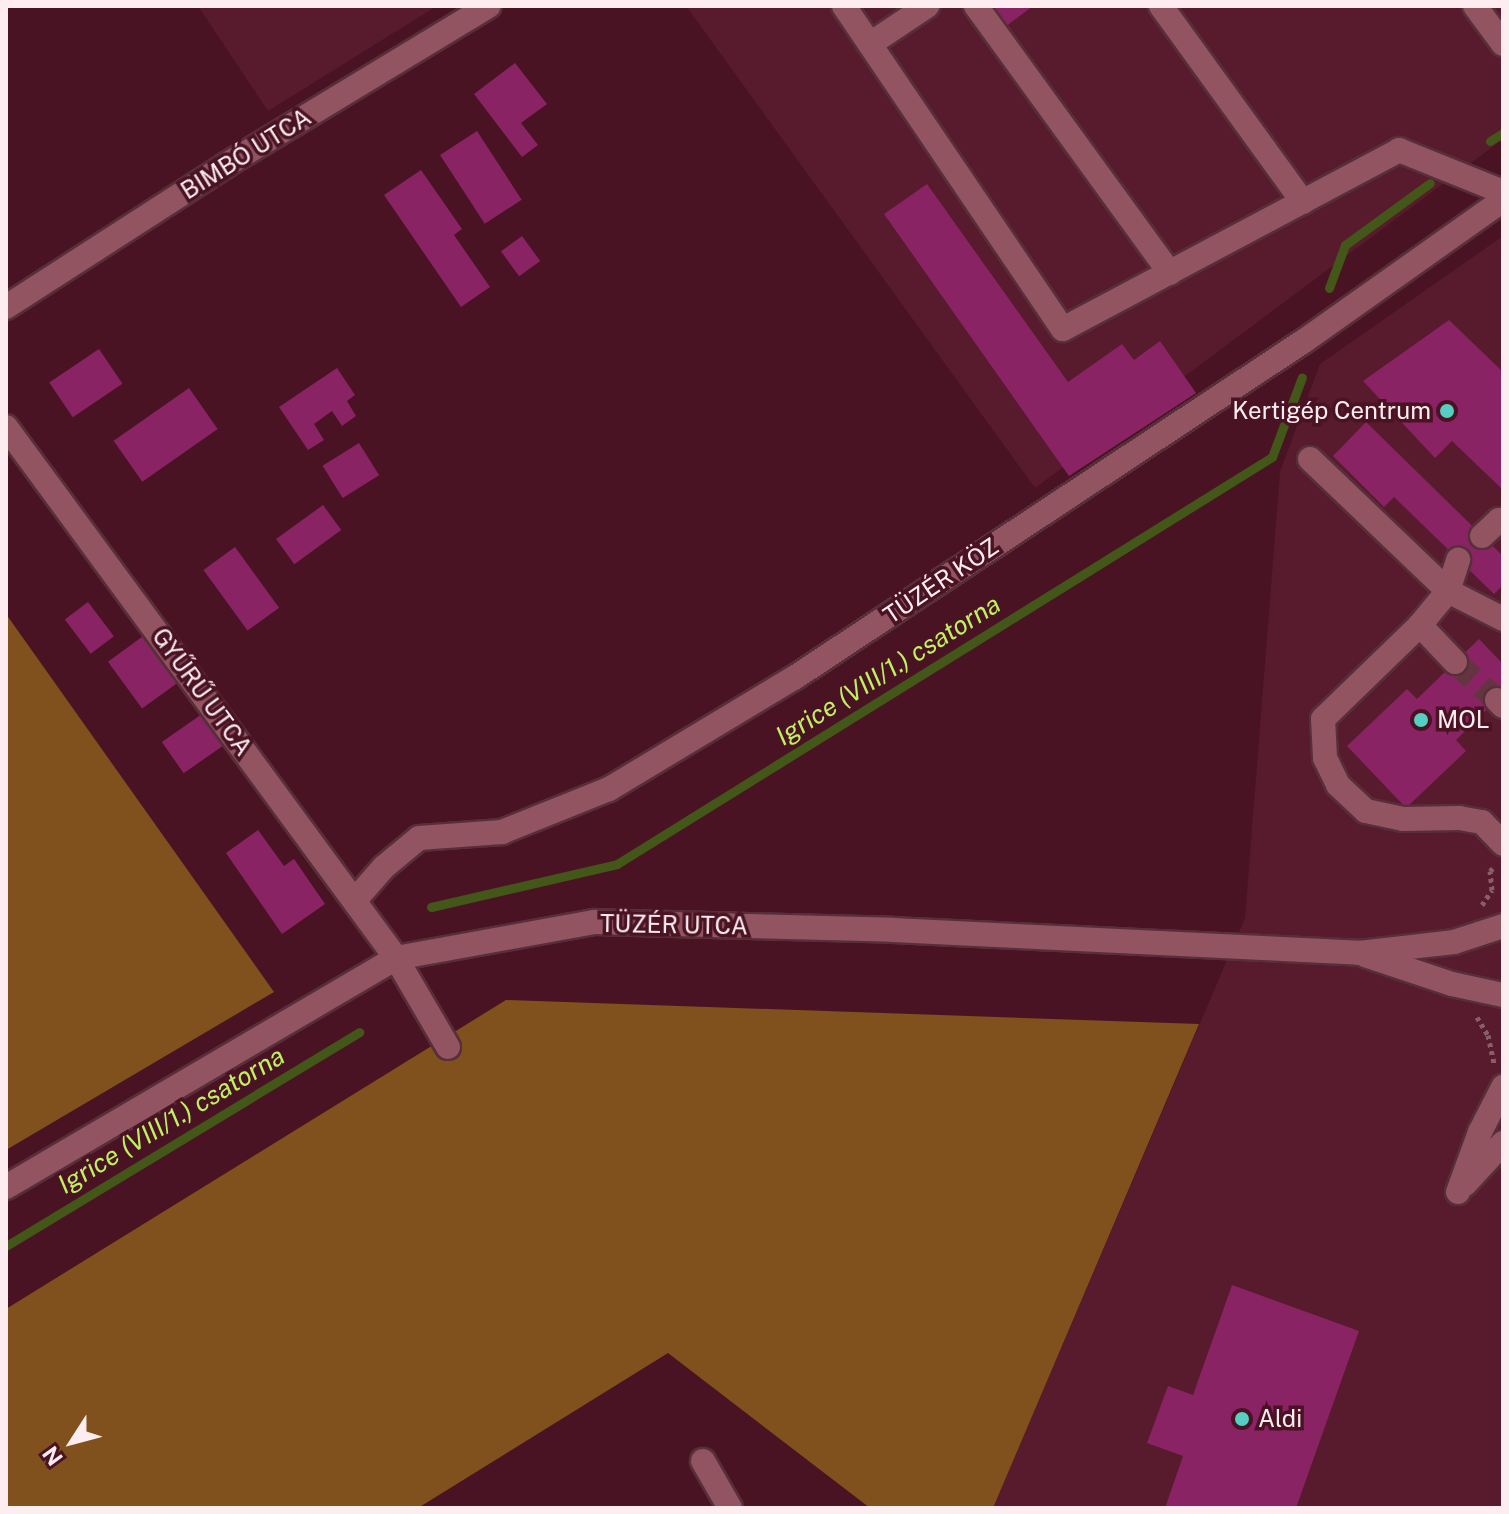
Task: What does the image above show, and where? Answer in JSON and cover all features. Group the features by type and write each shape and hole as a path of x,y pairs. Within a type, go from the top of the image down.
{"street":[{"name":"BIMBÓ UTCA","path":"6,307 226,165 489,6"},
{"path":"844,6 1063,329 1399,150 1503,192"},
{"path":"870,44 927,6"},
{"path":"976,6 1170,273"},
{"path":"1161,6 1303,202"},
{"path":"1475,6 1503,44"},
{"name":"TÜZÉR KÖZ","path":"355,900 384,867 419,838 502,832 609,789 794,678 1304,341 1503,200"},
{"name":"GYŰRŰ UTCA","path":"6,427 355,900 396,958 448,1047"},
{"path":"1310,459 1448,591 1503,619"},
{"path":"1482,536 1499,520 1503,522"},
{"path":"1458,560 1448,591 1420,625 1323,719 1325,758 1338,785 1366,811 1403,819 1459,818 1482,822 1503,844"},
{"path":"1420,625 1455,662"},
{"name":"TÜZÉR UTCA","path":"6,1187 396,958 595,922 893,930 1359,953 1454,942 1503,926"},
{"name":"TÜZÉR UTCA","path":"1359,953 1452,984 1503,995"},
{"path":"1503,1087 1480,1132 1458,1192 1503,1143"},
{"path":"703,1461 730,1508"}],"shaded area":[{"path":"198,6 437,6 268,111"},
{"path":"686,6 1503,6 1503,139 1035,488"},
{"path":"1503,236 1503,1508 993,1508 1245,918 1280,472 1320,364"},
{"path":"6,614 274,992 6,1150"},
{"path":"506,1000 1199,1024 993,1508 870,1508 668,1353 418,1508 6,1508 6,1309"}],"building":[{"path":"983,6 1033,6 1001,30"},
{"path":"515,63 547,104 521,123 538,145 522,157 474,94"},
{"path":"477,131 522,200 485,224 440,155"},
{"path":"421,170 462,229 454,235 490,287 461,307 384,195"},
{"path":"927,184 1068,382 1122,344 1134,360 1160,341 1196,393 1069,476 884,214"},
{"path":"522,236 540,261 519,276 501,251"},
{"name":"Kertigép Centrum","path":"1449,320 1503,372 1503,490 1452,441 1435,458 1363,381"},
{"path":"99,349 122,384 73,417 49,383"},
{"path":"337,368 355,395 347,401 356,416 342,426 332,411 314,424 324,440 308,450 279,407"},
{"path":"189,388 218,429 142,482 114,441"},
{"path":"1366,422 1503,556 1503,585 1494,594 1394,497 1384,507 1333,456"},
{"path":"359,443 379,475 343,498 323,466"},
{"path":"323,505 341,530 294,564 276,539"},
{"path":"235,547 279,608 248,631 203,570"},
{"path":"88,602 114,636 91,654 65,619"},
{"path":"146,634 180,681 142,709 108,662"},
{"path":"1479,639 1503,664 1503,694 1456,740 1466,751 1406,808 1347,746 1407,689 1417,699"},
{"path":"202,714 224,745 184,773 162,742"},
{"path":"258,830 284,866 294,859 325,904 282,934 226,853"},
{"name":"Aldi","path":"1232,1285 1359,1331 1296,1508 1165,1508 1183,1456 1147,1443 1168,1386 1193,1395"}],"waterway":[{"name":"Igrice (VIII/1.) csatorna","path":"1490,141 1503,133"},
{"name":"Igrice (VIII/1.) csatorna","path":"1329,288 1345,245 1430,183"},
{"name":"Igrice (VIII/1.) csatorna","path":"431,907 617,864 1272,457 1302,377"},
{"name":"Igrice (VIII/1.) csatorna","path":"6,1246 359,1032"}],"tunnel":[{"path":"1455,662 1497,700"}],"place":[{"name":"Kertigép Centrum","path":"1447,411"},
{"name":"MOL","path":"1421,720"},
{"name":"Aldi","path":"1242,1419"}]}
